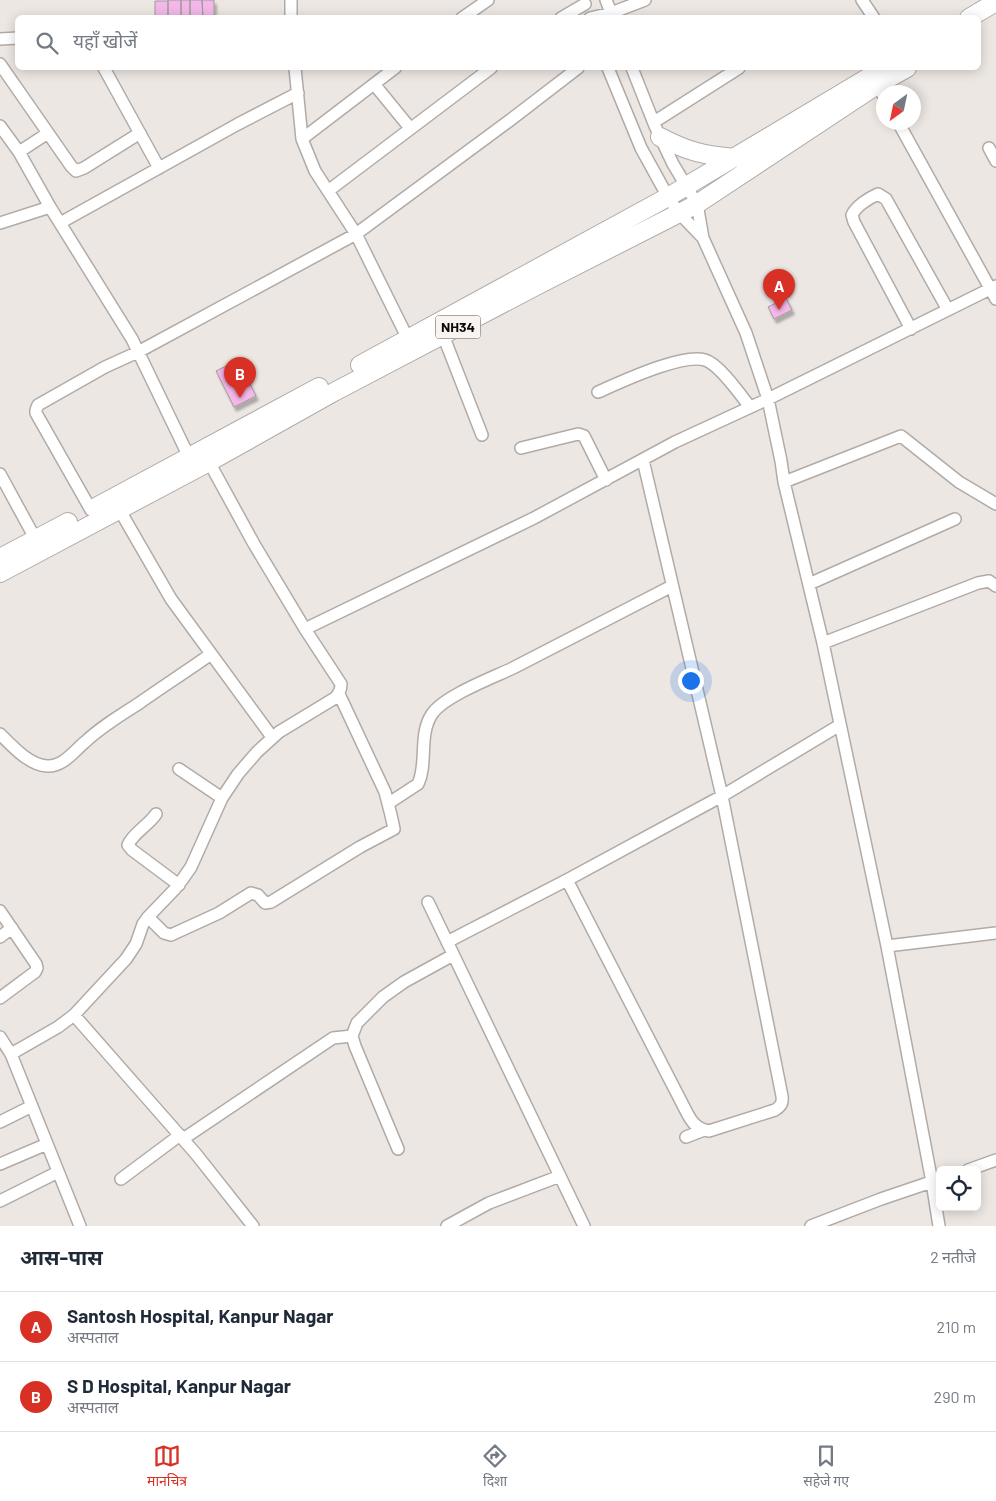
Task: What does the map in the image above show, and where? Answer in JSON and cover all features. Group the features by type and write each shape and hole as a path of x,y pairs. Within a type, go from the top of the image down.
{"highway":[{"path":"974,15 996,2"},
{"path":"981,24 996,15"},
{"name":"NH34","path":"0,558 408,339 668,197 735,158 879,81 904,70"},
{"name":"NH34","path":"0,573 210,462 334,392 538,284 697,204 879,81"},
{"path":"657,130 688,151 711,156 735,158"}],"street":[{"path":"291,0 292,15"},
{"path":"466,15 488,0"},
{"path":"606,0 612,15 644,0"},
{"path":"862,0 872,15"},
{"path":"566,15 585,2 589,15"},
{"path":"0,39 15,38"},
{"path":"0,64 76,171 84,168 140,133"},
{"path":"105,70 159,168"},
{"path":"295,70 302,139 315,171 356,234 408,339"},
{"path":"302,139 392,70"},
{"path":"328,191 488,70"},
{"path":"91,510 36,413 37,408 42,403 105,367 138,352 356,234 575,70"},
{"path":"609,70 641,148 668,197 679,214 703,238"},
{"path":"633,70 657,130 697,204 703,238 746,333 768,399 784,482 823,643 936,1181 811,1226"},
{"path":"657,130 736,70"},
{"path":"374,84 410,128"},
{"path":"60,223 238,124 298,93"},
{"path":"0,126 5,141 19,152 50,207 127,331 189,457"},
{"path":"305,629 534,518 675,442 768,399 948,310 994,291 903,130"},
{"path":"19,152 48,133"},
{"path":"989,148 996,161"},
{"path":"911,329 852,215 854,210 873,196 878,194 886,200 948,310"},
{"path":"0,224 50,207"},
{"path":"444,335 482,435"},
{"path":"598,392 676,361 705,360 720,370 750,407"},
{"path":"521,448 578,434 584,436 606,480"},
{"path":"784,482 901,436 959,482 996,504"},
{"path":"567,880 694,1125 709,1131 775,1110 782,1106 783,1102 722,796 643,460"},
{"path":"11,1054 58,1027 74,1015 119,967 132,951 143,924 148,917 179,885 191,867 222,798 238,774 272,737 338,694 341,688 341,684 305,629 254,544 210,462"},
{"path":"2,480 36,540"},
{"path":"119,509 171,599 272,737"},
{"path":"809,584 955,519"},
{"path":"823,643 978,583 989,581 996,586"},
{"path":"389,803 418,784 422,772 426,726 432,713 440,704 672,586"},
{"path":"0,734 34,762 45,766 54,766 74,753 105,725 211,654"},
{"path":"148,917 166,935 171,935 219,913 251,893 258,894 265,903 271,902 360,847 394,830 385,792 338,694"},
{"path":"447,942 567,880 722,796 840,725"},
{"path":"179,770 222,798"},
{"path":"156,814 131,839 128,845 179,885"},
{"path":"428,902 584,1226"},
{"path":"0,911 37,968 0,998"},
{"path":"0,937 12,928"},
{"path":"887,946 996,933"},
{"path":"398,1149 352,1036 357,1023 388,992 453,955"},
{"path":"74,1015 181,1137 253,1226"},
{"path":"121,1179 181,1137 333,1038 352,1036"},
{"path":"0,1037 11,1054 80,1226"},
{"path":"0,1122 32,1106"},
{"path":"686,1137 704,1130"},
{"path":"0,1164 47,1144"},
{"path":"979,1166 996,1160"},
{"path":"0,1201 58,1172"},
{"path":"447,1226 489,1203 560,1176"},
{"path":"938,1211 939,1226"}],"building":[{"path":"168,0 181,0 181,15 168,15"},
{"path":"181,0 190,0 190,15 181,15"},
{"path":"190,0 202,0 203,15 190,15"},
{"path":"202,0 214,0 214,15 203,15"},
{"path":"155,1 168,1 168,15 155,15"},
{"path":"786,298 792,310 774,319 768,307"},
{"path":"238,360 256,396 234,407 216,371"}],"place":[{"name":"Santosh Hospital, Kanpur Nagar","path":"779,310"},
{"name":"S D Hospital, Kanpur Nagar","path":"240,398"}]}
